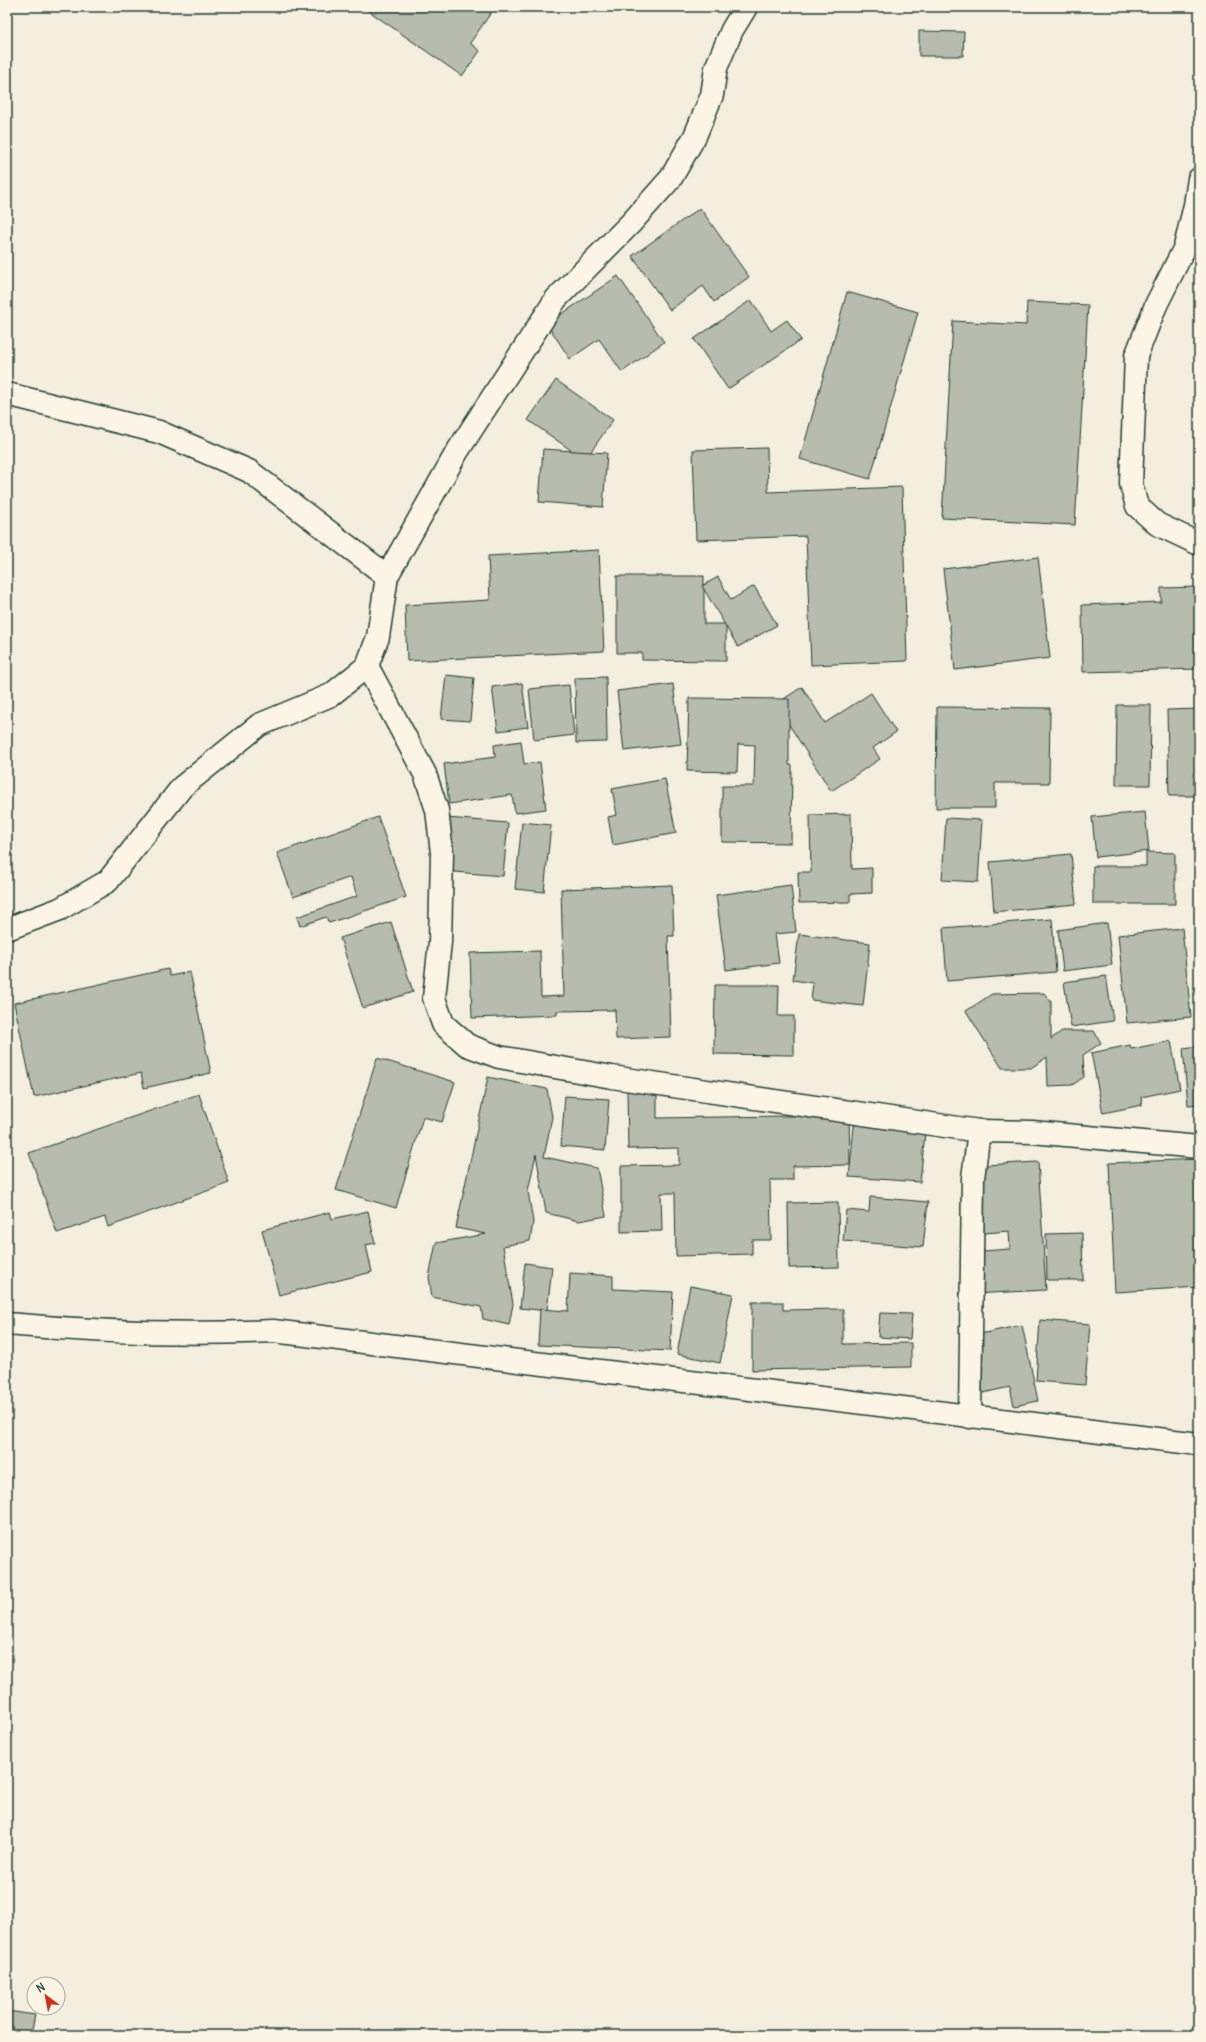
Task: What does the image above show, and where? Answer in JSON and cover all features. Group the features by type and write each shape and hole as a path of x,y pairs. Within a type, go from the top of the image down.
{"street":[{"path":"7,929 60,909 108,881 182,787 259,725 331,695 367,666 378,637 387,576 457,452 556,299 631,223 671,178 695,136 712,95 716,68 732,30 746,7"},
{"path":"1199,179 1195,205 1185,247 1156,305 1136,356 1131,484 1137,506 1156,524 1199,544"},
{"path":"7,394 159,432 249,471 387,576"},
{"path":"367,666 425,774 437,810 442,853 440,942 434,998 443,1024 467,1045 499,1057 612,1077 980,1131 1032,1132 1199,1147"},
{"path":"970,1417 973,1178 980,1131"},
{"path":"7,1324 55,1328 192,1334 273,1331 1199,1444"}],"building":[{"path":"363,7 495,7 470,43 480,51 462,76"},
{"path":"919,31 964,32 963,56 919,56"},
{"path":"700,208 749,277 714,302 703,286 670,310 632,256"},
{"path":"618,276 664,342 622,372 599,339 570,359 547,324"},
{"path":"847,292 918,312 870,479 800,459"},
{"path":"751,300 771,331 787,320 801,340 728,389 694,339"},
{"path":"1027,302 1088,305 1075,525 942,518 953,321 1026,325"},
{"path":"556,380 613,420 585,460 528,420"},
{"path":"767,448 768,492 902,487 907,661 811,665 806,536 696,540 693,450"},
{"path":"543,449 607,453 603,507 539,502"},
{"path":"599,550 604,651 407,661 405,605 490,600 488,556"},
{"path":"1038,557 1050,658 955,670 943,569"},
{"path":"617,576 704,576 704,624 726,624 726,661 642,660 642,653 617,653"},
{"path":"718,577 731,600 754,586 777,625 738,647 702,586"},
{"path":"1199,587 1199,669 1083,672 1082,605 1161,602 1161,588"},
{"path":"446,675 474,678 470,721 441,719"},
{"path":"606,677 607,742 576,743 575,678"},
{"path":"522,683 528,727 498,731 492,687"},
{"path":"673,684 681,744 624,751 617,691"},
{"path":"569,685 574,735 534,740 529,689"},
{"path":"802,687 825,723 871,693 896,732 873,748 880,759 831,791 776,704"},
{"path":"689,698 789,699 789,765 792,765 791,843 722,842 722,786 754,786 755,745 738,744 737,772 687,771"},
{"path":"1117,705 1151,705 1150,785 1116,785"},
{"path":"937,707 1050,708 1049,783 995,783 995,808 936,808"},
{"path":"1199,709 1199,796 1169,796 1167,710"},
{"path":"521,741 524,764 540,762 546,809 515,813 512,795 449,804 444,764 495,757 494,745"},
{"path":"665,779 676,833 613,845 608,817 617,815 612,789"},
{"path":"1145,812 1149,851 1096,857 1092,817"},
{"path":"851,814 852,869 872,868 872,893 850,894 850,902 799,903 798,872 811,872 810,815"},
{"path":"378,817 406,897 329,923 326,917 300,926 297,917 357,896 351,877 293,897 277,853"},
{"path":"447,818 508,823 503,876 443,871"},
{"path":"946,818 982,820 978,882 942,880"},
{"path":"522,822 551,825 544,892 515,889"},
{"path":"1198,834 1199,834 1199,892"},
{"path":"1146,852 1175,853 1175,904 1093,904 1093,866 1146,866"},
{"path":"1071,854 1076,904 994,912 990,862"},
{"path":"672,885 674,936 668,936 671,1037 616,1039 615,1010 557,1011 557,1015 472,1018 470,953 540,951 541,997 564,996 561,889"},
{"path":"791,885 796,932 775,934 779,963 726,970 716,895"},
{"path":"1052,919 1056,972 947,981 943,928"},
{"path":"391,922 413,992 363,1008 340,938"},
{"path":"1107,923 1112,965 1063,971 1058,930"},
{"path":"1182,928 1191,1017 1127,1023 1118,935"},
{"path":"799,934 870,943 863,1006 811,1000 813,983 793,980"},
{"path":"168,969 170,976 190,972 211,1073 144,1088 141,1073 34,1097 14,1003"},
{"path":"1106,976 1113,1021 1071,1027 1064,982"},
{"path":"715,985 779,985 778,1016 794,1016 794,1055 714,1054"},
{"path":"1044,993 1051,1002 1051,1039 1062,1031 1094,1031 1101,1043 1083,1055 1084,1077 1072,1085 1048,1086 1047,1057 1031,1068 1002,1068 966,1011 992,994"},
{"path":"1171,1041 1180,1089 1141,1097 1142,1105 1103,1113 1091,1053 1130,1045 1131,1049"},
{"path":"1199,1046 1199,1104 1188,1105 1183,1048"},
{"path":"377,1058 455,1082 442,1122 423,1117 396,1208 336,1190"},
{"path":"488,1077 547,1089 552,1117 544,1157 597,1168 606,1216 579,1221 546,1213 536,1154 528,1191 533,1222 530,1241 503,1246 513,1304 509,1325 483,1319 481,1307 432,1297 429,1277 436,1243 486,1234 456,1228"},
{"path":"657,1090 657,1118 849,1115 850,1165 793,1166 793,1180 770,1180 771,1240 752,1240 752,1254 676,1256 675,1193 661,1193 662,1231 621,1232 621,1166 679,1165 679,1148 628,1149 627,1091"},
{"path":"199,1094 229,1183 108,1227 105,1217 57,1233 29,1153"},
{"path":"565,1096 609,1099 605,1150 561,1146"},
{"path":"855,1117 926,1123 920,1182 849,1177"},
{"path":"1199,1159 1199,1287 1115,1292 1109,1163"},
{"path":"1038,1162 1046,1290 972,1294 970,1252 1010,1249 1009,1231 972,1234 968,1166"},
{"path":"870,1197 928,1202 923,1247 843,1241 846,1210 869,1212"},
{"path":"838,1202 839,1267 789,1268 788,1203"},
{"path":"368,1211 375,1243 366,1245 372,1272 279,1295 262,1230 330,1212 332,1219"},
{"path":"1082,1233 1083,1280 1047,1280 1046,1234"},
{"path":"525,1263 552,1267 547,1311 520,1308"},
{"path":"570,1273 613,1276 613,1289 673,1292 670,1351 538,1345 540,1309 568,1311"},
{"path":"690,1286 733,1294 720,1363 677,1354"},
{"path":"752,1302 783,1302 783,1310 843,1309 843,1344 911,1343 911,1367 752,1370"},
{"path":"880,1313 912,1314 910,1339 878,1337"},
{"path":"1040,1320 1090,1324 1085,1385 1036,1381"},
{"path":"1022,1325 1038,1401 1014,1406 1010,1387 983,1393 971,1336"},
{"path":"7,2011 26,2014 26,2016 35,2016 31,2035 7,2035"}]}
